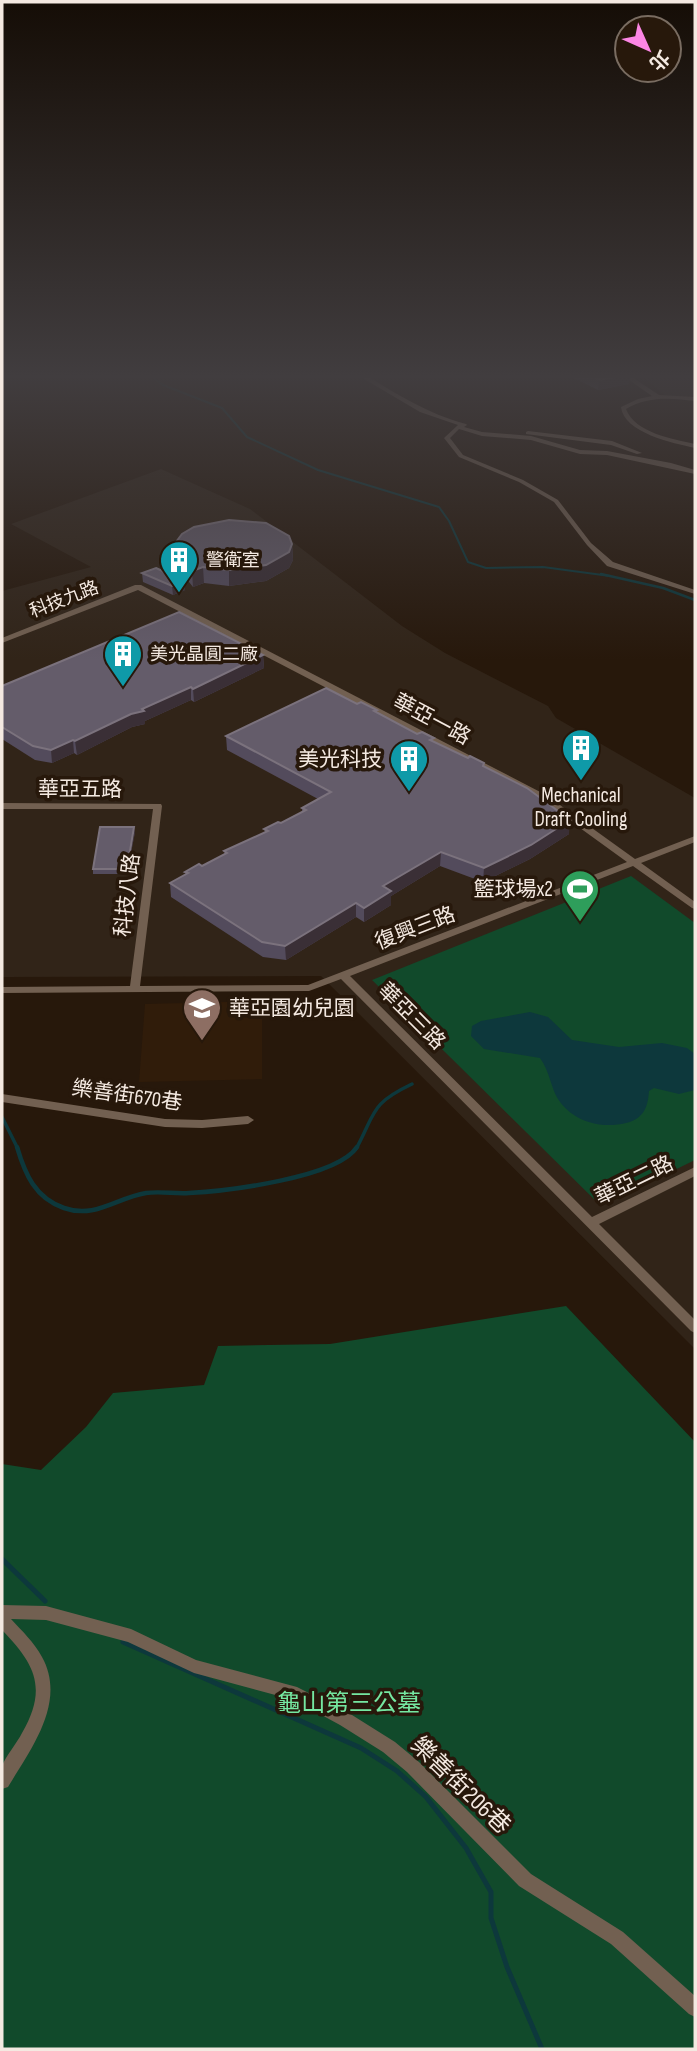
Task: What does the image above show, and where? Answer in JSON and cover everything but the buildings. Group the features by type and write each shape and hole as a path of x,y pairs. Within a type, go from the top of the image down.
{"street":[{"path":"492,469 521,481 556,501 589,544 610,564 695,592"},
{"name":"科技九路","path":"2,641 138,587"},
{"name":"華亞一路","path":"138,587 543,797 695,906"},
{"name":"華亞五路","path":"2,806 158,806"},
{"name":"科技八路","path":"135,989 158,806"},
{"name":"復興三路","path":"344,975 695,839"},
{"path":"2,989 302,989 344,975"},
{"name":"華亞三路","path":"344,975 695,1328"},
{"name":"樂善街670巷","path":"2,1098 52,1103 165,1123 248,1121"},
{"name":"華亞二路","path":"590,1223 695,1171"},
{"name":"樂善街206巷","path":"2,1612 46,1613 131,1636 194,1666 297,1694 346,1720 389,1747 413,1767 525,1880 618,1938 695,2008"},
{"path":"2,1620 28,1645 39,1666 44,1689 41,1717 2,1780"}],"shaded area":[{"path":"161,469 250,509 402,626 445,653 548,706 556,718 695,798 695,1349 321,976 2,977 2,591 91,567 11,524"},
{"name":"華亞園幼兒園","path":"262,1001 262,1079 139,1082 145,1004"}],"green space":[{"path":"631,876 695,923 695,1160 601,1206 372,980"},
{"name":"龜山第三公墓","path":"566,1306 695,1442 695,2049 2,2049 2,1464 41,1470 86,1427 113,1393 204,1385 218,1346 330,1344"}],"water":[{"path":"530,1012 548,1017 572,1040 619,1047 662,1043 687,1048 695,1054 695,1090 679,1094 654,1088 649,1091 644,1112 637,1119 617,1125 588,1122 571,1113 558,1099 540,1058 484,1049 471,1036 472,1026 481,1021"}],"waterway":[{"path":"315,469 439,507 449,521 468,562 486,568 543,567 610,576"},
{"path":"601,574 610,576"},
{"path":"610,576 663,588 695,600"},
{"path":"357,1147 371,1117 381,1104 412,1084"},
{"path":"2,1117 17,1147"},
{"path":"17,1147 28,1176 38,1191 54,1204 75,1211 96,1209 146,1193 206,1192 279,1181 328,1167 346,1158 357,1147"},
{"path":"2,1559 45,1601"},
{"path":"123,1642 361,1748 397,1771 426,1797 466,1848 491,1892 491,1918 507,1967 542,2049"}],"place":[{"name":"警衛室","path":"179,594"},
{"name":"美光晶圓二廠","path":"123,688"},
{"name":"Mechanical Draft Cooling","path":"581,782"},
{"name":"美光科技","path":"409,793"},
{"name":"籃球場x2","path":"580,923"},
{"name":"華亞園幼兒園","path":"202,1042"}]}
